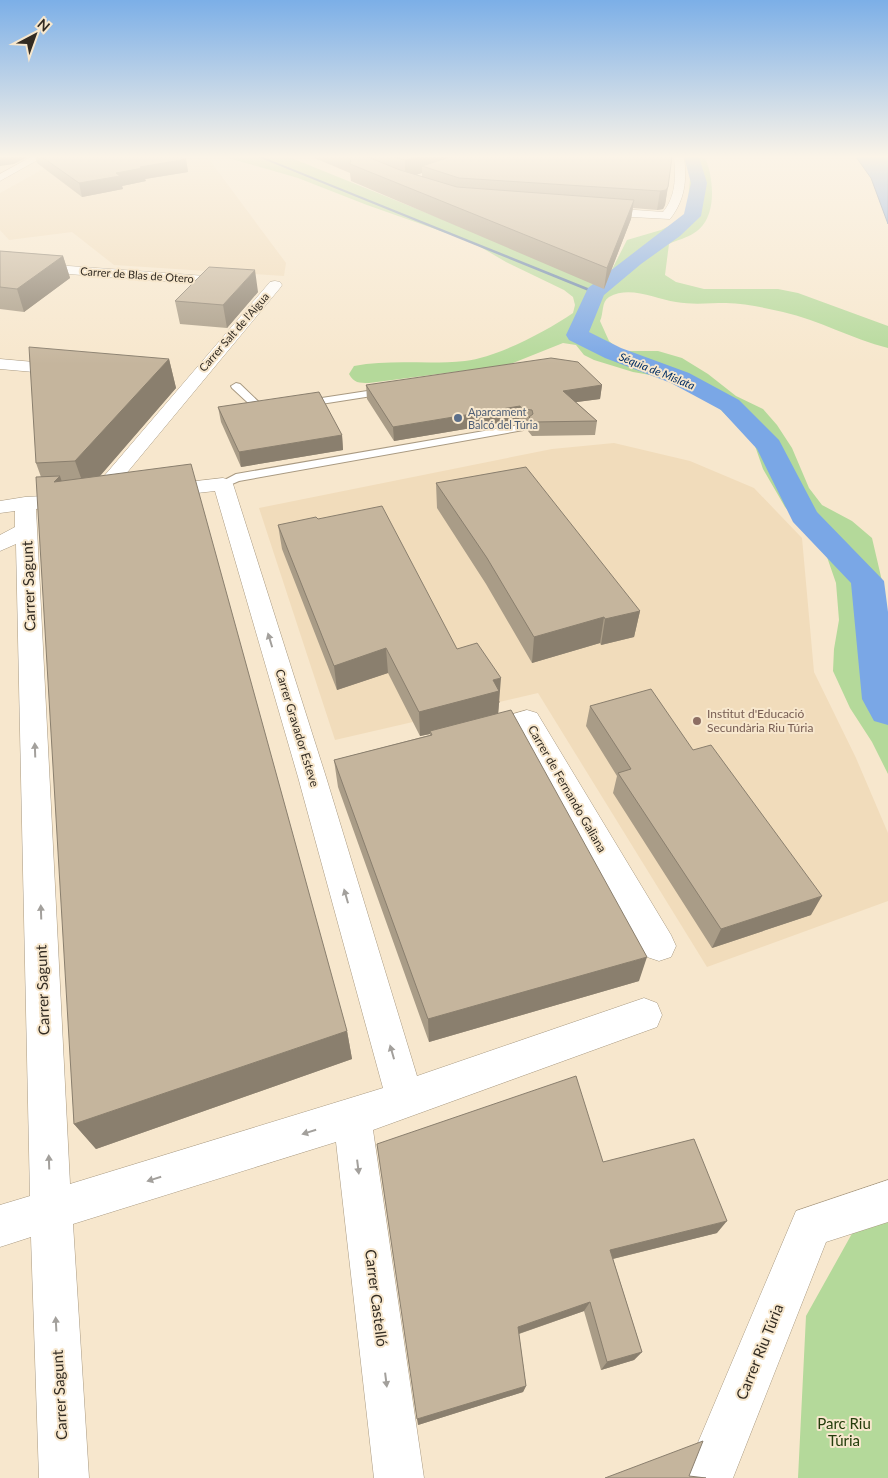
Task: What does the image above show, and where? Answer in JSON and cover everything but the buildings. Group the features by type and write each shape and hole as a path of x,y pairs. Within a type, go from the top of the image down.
{"street":[{"name":"Carrer de Blas de Otero","path":"2,267 275,285"},
{"name":"Carrer Salt de l'Aigua","path":"77,500 193,380 275,285"},
{"path":"0,364 87,371"},
{"path":"174,378 193,380"},
{"path":"13,520 77,500 223,484"},
{"name":"Carrer Gravador Esteve","path":"223,484 312,777 405,1099"},
{"name":"Carrer Sagunt","path":"13,520 64,1478"},
{"name":"Carrer de Fernando Galiana","path":"462,738 527,720 659,946"},
{"path":"312,777 340,770"},
{"path":"0,1226 352,1118 644,1016"},
{"name":"Carrer Castelló","path":"352,1118 399,1478"},
{"name":"Carrer Riu Túria","path":"708,1478 811,1226 888,1200"}],"lane":[{"path":"236,386 262,410 396,389"},
{"path":"223,484 236,478 525,427"}],"shaded area":[{"path":"0,226 258,226 286,263 284,276 114,265 72,232 9,240 0,230"},
{"name":"Institut d'Educació Secundària Riu Túria","path":"614,443 690,461 754,488 802,538 814,672 856,758 888,833 888,901 707,967 538,693 335,740 259,508 552,449"}],"green space":[{"path":"427,226 459,226 604,285 627,240 669,226 703,226 694,233 669,244 665,275 676,282 704,289 778,289 798,293 888,326 888,348 861,340 796,315 762,307 733,303 682,303 625,292 606,299 600,321 609,341 616,347 627,351 658,351 682,358 708,374 736,396 763,409 777,425 792,448 809,488 822,505 852,521 872,538 882,581 888,631 888,774 872,742 850,708 833,671 834,649 839,620 836,583 827,557 811,534 785,507 763,469 754,443 711,400 656,376 633,372 594,360 584,355 576,345 563,343 508,365 369,383 360,383 351,377 349,374 354,366 368,364 478,359 506,349 535,335 573,313 575,305 573,297 564,290 506,262 472,242"},
{"name":"Parc Riu Túria","path":"859,1221 888,1222 888,1478 798,1478 806,1316"}],"waterway":[{"path":"431,226 595,292"},
{"name":"Séquia de Mislata","path":"681,226 634,260 595,292 577,335 613,353 680,378 730,405 769,446 804,516 867,581 881,699 888,711"}],"place":[{"name":"Aparcament Balcó del Túria","path":"458,418"},
{"name":"Institut d'Educació Secundària Riu Túria","path":"697,721"}]}
